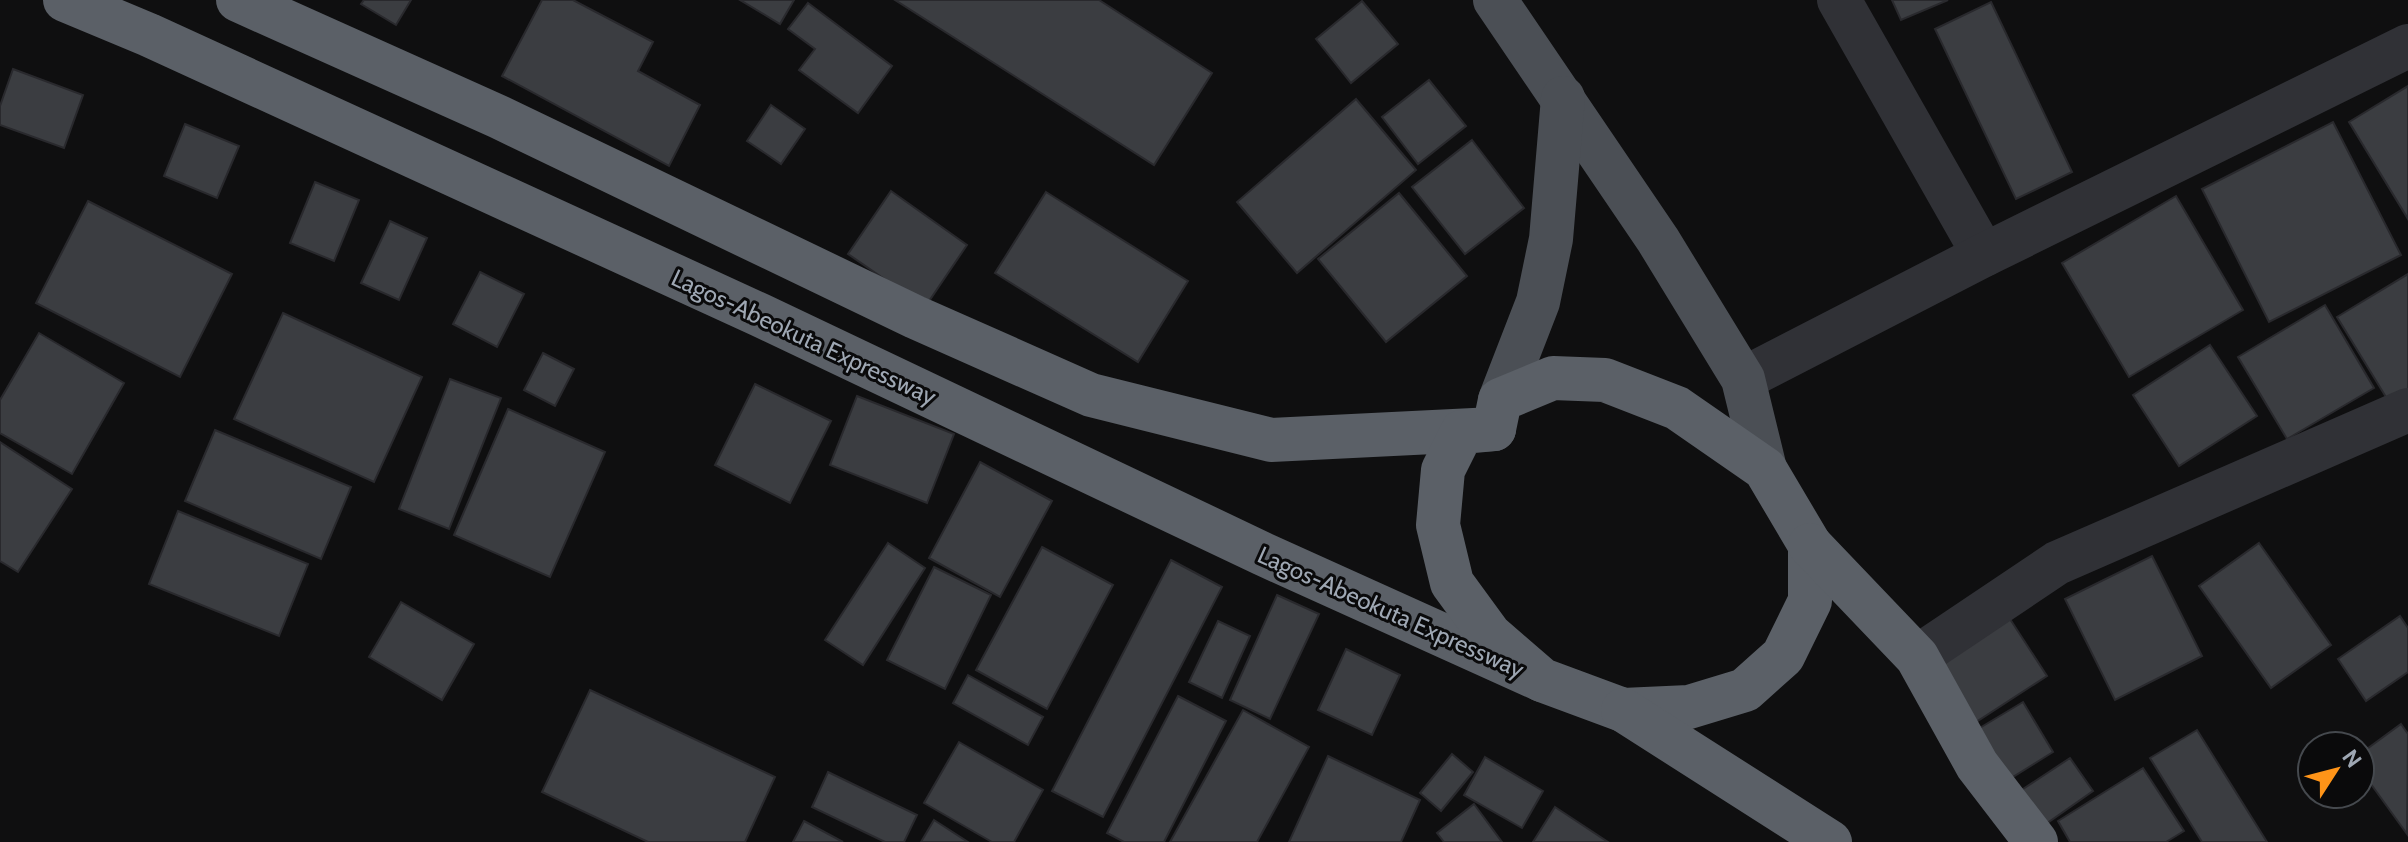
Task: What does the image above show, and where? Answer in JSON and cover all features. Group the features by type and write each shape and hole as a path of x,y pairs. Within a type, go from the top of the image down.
{"highway":[{"name":"Lagos-Abeokuta Expressway","path":"65,0 164,41 746,308 1249,548 1542,680 1623,710"},
{"path":"238,0 499,117 915,317 1091,395 1271,440 1497,414"},
{"path":"1542,680 1490,635 1452,583 1438,525 1443,470 1462,432 1553,378 1605,380 1677,408 1765,469 1810,545 1917,657 1977,765 2036,842"},
{"path":"1623,710 1689,707 1745,690 1783,656 1810,601 1810,545"},
{"path":"1623,710 1747,792 1830,842"}],"main road":[{"path":"1499,1 1658,240 1743,379 1765,469"},
{"path":"1497,414 1538,302 1551,239 1563,98"}],"street":[{"path":"1839,0 1984,255"},
{"path":"1743,379 1984,255 2408,46"},
{"path":"1917,657 2057,563 2408,410"}],"building":[{"path":"364,0 411,0 396,25 361,4"},
{"path":"542,0 573,0 653,42 638,71 700,105 669,166 502,76"},
{"path":"740,0 794,0 780,24"},
{"path":"895,0 1099,0 1212,73 1154,165"},
{"path":"1892,0 1948,0 1901,20"},
{"path":"1362,1 1398,44 1351,83 1316,39"},
{"path":"1991,2 2072,172 2016,199 1935,29"},
{"path":"808,3 892,66 858,113 799,70 815,49 788,29"},
{"path":"13,69 83,95 64,148 0,125 0,106"},
{"path":"1429,80 1466,126 1418,164 1382,117"},
{"path":"2408,86 2408,219 2349,122"},
{"path":"1356,99 1416,170 1297,273 1237,202"},
{"path":"771,105 805,129 781,164 747,141"},
{"path":"2333,122 2401,255 2269,322 2202,189"},
{"path":"185,124 239,146 217,198 164,176"},
{"path":"1472,140 1524,208 1465,254 1412,187"},
{"path":"315,182 359,200 334,261 290,243"},
{"path":"891,191 967,245 925,307 848,254"},
{"path":"1046,192 1188,281 1138,362 995,273"},
{"path":"1399,193 1467,276 1386,342 1318,259"},
{"path":"2176,196 2243,310 2129,377 2062,263"},
{"path":"88,201 232,274 180,377 36,303"},
{"path":"390,221 427,238 399,300 361,283"},
{"path":"480,272 524,294 497,347 453,324"},
{"path":"2408,274 2408,391 2389,402 2337,317"},
{"path":"2325,305 2374,388 2287,439 2238,357"},
{"path":"283,313 422,377 374,482 234,419"},
{"path":"39,333 124,383 72,474 0,433 0,400"},
{"path":"2210,345 2257,416 2179,466 2133,395"},
{"path":"543,353 574,369 555,406 524,390"},
{"path":"450,379 501,398 449,529 399,509"},
{"path":"755,384 831,421 790,503 715,465"},
{"path":"857,396 954,434 927,503 830,465"},
{"path":"508,409 605,452 550,577 454,535"},
{"path":"215,430 351,487 321,559 185,501"},
{"path":"0,442 72,489 18,572 0,561"},
{"path":"980,462 1052,501 1000,597 929,558"},
{"path":"178,511 308,564 279,636 149,584"},
{"path":"888,543 925,568 863,665 825,640"},
{"path":"2259,543 2331,645 2271,688 2199,586"},
{"path":"1042,547 1113,585 1047,709 976,670"},
{"path":"2152,556 2202,656 2115,700 2065,599"},
{"path":"1171,560 1222,587 1103,817 1052,791"},
{"path":"934,567 991,595 945,689 887,660"},
{"path":"1277,595 1319,614 1270,719 1230,700"},
{"path":"401,602 474,644 442,700 369,657"},
{"path":"2400,616 2408,628 2408,672 2366,701 2338,659"},
{"path":"2010,619 2047,676 1973,724 1936,667"},
{"path":"1218,621 1250,636 1222,698 1189,682"},
{"path":"1346,649 1400,675 1372,735 1318,710"},
{"path":"968,675 1043,717 1028,745 953,703"},
{"path":"590,690 775,777 745,842 648,842 542,792"},
{"path":"1178,696 1226,721 1164,842 1124,842 1107,833"},
{"path":"2023,702 2053,752 2008,780 1978,729"},
{"path":"1243,710 1309,747 1257,842 1170,842"},
{"path":"2401,724 2408,734 2407,834 2376,791 2376,742"},
{"path":"2197,730 2267,842 2202,842 2150,758"},
{"path":"959,742 1043,790 1014,842 992,842 924,803"},
{"path":"1452,754 1473,772 1441,811 1420,793"},
{"path":"1328,756 1420,800 1401,842 1289,842"},
{"path":"1485,757 1543,791 1522,828 1464,795"},
{"path":"2070,758 2093,791 2043,826 2020,791"},
{"path":"2143,768 2184,831 2166,842 2070,842 2058,821"},
{"path":"828,772 917,815 904,842 885,842 812,807"},
{"path":"1474,804 1502,842 1444,842 1437,833"},
{"path":"1555,807 1608,842 1533,842"},
{"path":"934,820 968,842 921,842"},
{"path":"804,821 843,842 793,842"}]}
